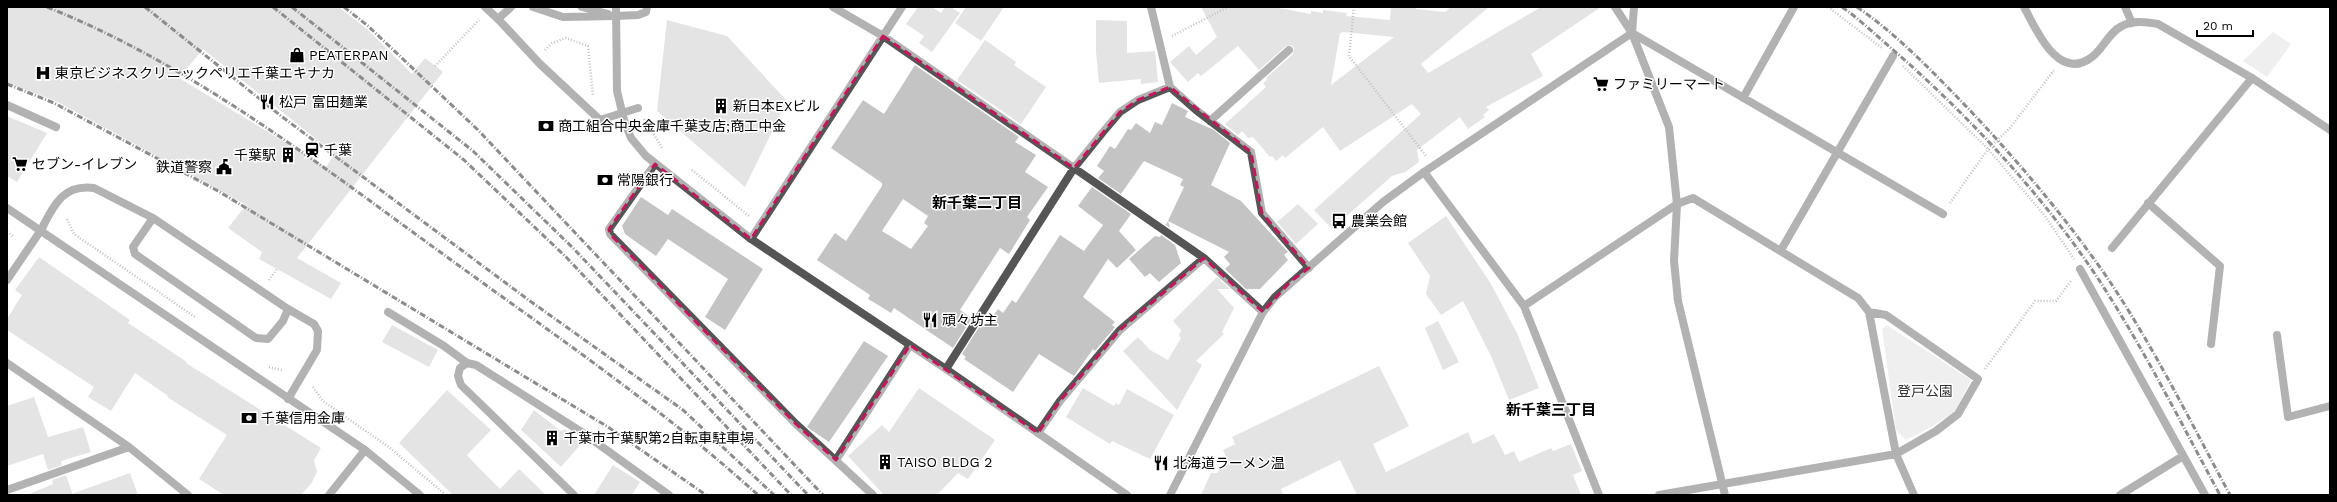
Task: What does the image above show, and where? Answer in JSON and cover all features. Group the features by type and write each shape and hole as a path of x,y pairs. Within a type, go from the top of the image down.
{"street":[{"path":"498,19 511,7"},
{"path":"533,7 563,17 638,15 646,12 647,7"},
{"path":"582,7 616,16"},
{"path":"616,7 617,90 624,120 631,138 646,156 751,239 946,369 1127,495"},
{"path":"833,7 883,36 1204,258 1263,312"},
{"path":"751,239 902,7"},
{"path":"1151,7 1170,87 1210,121 1251,152 1262,213 1309,268"},
{"path":"1615,7 1632,33 1669,127 1677,204 1674,261 1678,301 1725,495"},
{"path":"1632,33 1634,7"},
{"path":"1744,98 1794,7"},
{"path":"2024,7 2043,43 2052,54 2061,60 2072,63 2092,57 2121,26 2132,22 2158,24 2252,78 2330,130"},
{"path":"2125,7 2132,22"},
{"path":"484,11 498,19 540,64 600,120 638,108"},
{"path":"1170,495 1263,312 1290,282 1309,268 1383,202 1424,172 1632,33"},
{"path":"1632,33 1943,214"},
{"path":"1210,121 1289,50"},
{"path":"1781,250 1893,56"},
{"path":"2112,248 2252,78"},
{"path":"946,369 1074,168 1120,112 1138,100 1170,87"},
{"path":"7,105 56,126"},
{"path":"655,164 609,229 610,234 796,424 873,495"},
{"path":"1424,172 1524,306 1599,495"},
{"path":"7,280 41,230 61,197 72,190 84,187 94,188 153,218 288,309 314,324 318,331 317,350 288,399"},
{"path":"1524,306 1677,204 1693,198 1858,298 1869,312 1896,454 1914,495"},
{"path":"2148,203 2220,266 2211,344"},
{"path":"7,208 365,450 420,495"},
{"path":"153,218 133,247 135,254 256,338 268,339 283,321 288,309"},
{"path":"1038,433 1060,401 1120,330 1204,258"},
{"path":"2080,269 2205,495"},
{"path":"388,312 444,346 467,363 476,366 583,433 667,494"},
{"path":"1659,495 1896,454 1936,431 1958,414 1978,379 1886,315 1869,312"},
{"path":"2278,335 2288,417 2330,406"},
{"path":"836,460 910,345"},
{"path":"7,363 129,447 188,495"},
{"path":"467,363 460,368 458,376 461,385 574,495"},
{"path":"7,490 129,447"},
{"path":"330,495 365,450"},
{"path":"2120,495 2183,456"}],"path":[{"path":"1160,42 1228,7"},
{"path":"1354,7 1349,56 1433,166"},
{"path":"1828,7 1893,56 1988,149 2045,216 2080,269 2056,301 2035,301 1978,379"},
{"path":"435,66 484,11"},
{"path":"1943,214 1988,149 2010,128 2061,60"},
{"path":"638,108 663,149"},
{"path":"692,170 749,216"},
{"path":"67,219 74,234 198,319"},
{"path":"7,232 14,237"},
{"path":"269,280 277,269"},
{"path":"264,364 271,368 282,370"}],"highlighted area":[{"path":"883,36 1074,168 1120,112 1138,100 1170,87 1251,152 1262,213 1309,268 1290,282 1263,312 1204,258 1120,330 1060,401 1038,433 910,345 836,460 796,424 610,234 609,229 655,164 751,239"}],"green space":[{"path":"2273,32 2291,44 2267,77 2243,61"},
{"name":"登戸公園","path":"1887,325 1971,380 1955,411 1933,426 1906,440 1896,430 1882,329"}],"building":[{"name":"千葉駅","path":"7,7 339,7 367,29 412,74 425,58 443,72 297,258 341,283 331,299 259,259 262,252 228,228 246,205 56,101 7,83","holes":["203,49 335,154 326,167 179,78"]},
{"path":"918,7 932,7 941,13 945,7 951,7 960,13 932,52 919,43 924,36 906,24"},
{"path":"966,7 1004,7 981,41 955,23"},
{"path":"1201,7 1273,7 1311,14 1311,11 1323,13 1323,10 1347,13 1346,16 1390,20 1391,7 1416,7 1416,9 1445,12 1451,7 1489,7 1421,64 1428,73 1541,7 1601,7 1531,54 1543,76 1486,107 1489,110 1483,115 1485,117 1468,129 1460,117 1417,150 1419,162 1405,172 1392,176 1332,229 1314,210 1421,114 1412,104 1340,151 1323,127 1285,158 1283,155 1276,161 1272,156 1270,157 1253,137 1248,138 1242,131 1238,135 1225,124 1266,87 1263,83 1267,80 1266,78 1293,54 1294,48 1291,45 1286,46 1259,70 1238,46 1201,76 1198,73 1188,82 1170,62 1189,46 1196,55 1217,37","holes":["1344,32 1394,37 1331,85 1340,33"]},
{"name":"新日本EXビル","path":"667,20 727,36 787,101 745,187 657,111"},
{"path":"1096,20 1127,21 1127,53 1155,51 1158,82 1141,84 1141,79 1099,83 1096,52"},
{"path":"985,40 1016,62 1014,65 1046,87 1021,124 957,80"},
{"path":"915,65 1019,137 1015,142 1036,155 1025,172 1048,187 1027,217 1030,220 1009,254 1000,248 960,310 972,318 953,348 894,308 891,313 868,299 870,295 817,260 835,233 846,241 882,186 882,183 831,148 863,100 884,114","holes":["903,199 928,216 924,223 928,226 911,249 882,231"]},
{"path":"1172,103 1188,111 1185,117 1214,130 1230,143 1211,185 1241,201 1288,252 1284,255 1288,260 1260,289 1246,289 1225,269 1230,264 1224,257 1229,252 1168,221 1170,228 1166,225 1184,187 1180,185 1183,179 1144,161 1121,194 1098,178 1104,171 1097,166 1110,146 1115,149 1128,129 1131,130 1136,123 1150,133 1155,122 1162,125"},
{"path":"7,116 47,133 17,182 7,176"},
{"path":"1092,187 1131,214 1119,231 1136,250 1117,268 1108,259 1083,297 1115,322 1112,325 1115,327 1095,351 1093,349 1074,376 1039,354 1013,392 964,359 966,357 962,354 981,324 986,326 998,309 1003,313 1012,300 1016,303 1060,235 1084,251 1103,225 1078,206"},
{"path":"641,197 668,215 672,209 763,269 725,330 705,317 728,279 668,239 656,256 625,234 622,226"},
{"path":"1298,204 1318,224 1296,244 1277,222"},
{"path":"1446,216 1491,284 1517,333 1539,388 1509,400 1491,356 1463,301 1441,315 1426,294 1430,276 1408,243"},
{"path":"1161,235 1175,245 1181,263 1159,282 1150,273 1145,277 1129,259 1155,236 1160,237"},
{"path":"39,257 130,320 128,323 187,362 186,363 321,448 314,460 317,472 311,484 301,495 224,495 199,479 227,435 167,397 168,396 135,373 111,411 88,397 94,387 7,330 7,319 22,295 15,290"},
{"path":"1217,277 1230,289 1217,289 1234,308 1222,332 1224,334 1196,361 1202,365 1177,410 1123,351 1138,337 1150,350 1168,360 1181,338 1179,336 1181,330 1173,321"},
{"path":"1438,321 1459,362 1443,370 1425,328"},
{"path":"392,325 438,350 429,367 382,342"},
{"path":"864,341 888,356 829,442 807,427"},
{"path":"1379,366 1409,426 1373,444 1386,472 1468,432 1473,444 1494,434 1505,455 1514,451 1519,462 1551,448 1553,451 1571,444 1582,471 1573,475 1581,495 1357,495 1340,460 1281,489 1283,495 1201,495 1211,473 1217,473 1227,459 1223,450 1235,444 1232,437"},
{"path":"919,388 995,440 968,479 958,473 937,495 884,495 848,456 882,425 889,432"},
{"path":"1083,388 1114,406 1116,403 1119,405 1127,389 1174,415 1150,459 1112,441 1110,444 1066,417"},
{"path":"447,390 491,430 467,455 478,467 500,489 519,469 546,495 453,495 399,443"},
{"path":"34,397 48,437 83,427 91,452 61,461 62,465 48,470 43,454 7,466 7,406"},
{"name":"千葉市千葉駅第2自転車駐車場","path":"534,410 561,431 565,429 581,444 561,467 521,430"},
{"path":"613,465 640,482 632,495 594,495"},
{"path":"130,473 138,495 74,495 74,493"},
{"path":"66,475 73,495 27,495 53,484 52,480"}],"railway":[{"path":"47,7 101,31 154,58 205,88 303,153 606,372 684,432 758,495"},
{"path":"145,7 281,116 530,301 683,410 774,495"},
{"path":"273,7 464,160 566,257 791,495"},
{"path":"292,7 473,151 573,248 808,495"},
{"path":"344,7 368,26 478,130 823,495"},
{"path":"1842,7 1864,24 1954,106 1981,133 2055,219 2078,249 2116,306 2162,386 2220,495"},
{"path":"1857,7 1898,39 1961,101 2018,163 2071,228 2122,300 2170,382 2230,495"},
{"path":"7,84 54,103 218,191 608,427 706,495"}],"place":[{"name":"PEATERPAN","path":"297,55"},
{"name":"東京ビジネスクリニックペリエ千葉エキナカ","path":"43,73"},
{"name":"ファミリーマート","path":"1601,84"},
{"name":"松戸 富田麺業","path":"267,102"},
{"name":"新日本EXビル","path":"721,106"},
{"name":"商工組合中央金庫千葉支店;商工中金","path":"546,126"},
{"name":"千葉","path":"312,150"},
{"name":"千葉駅","path":"288,155"},
{"name":"セブン-イレブン","path":"20,164"},
{"name":"鉄道警察","path":"224,167"},
{"name":"常陽銀行","path":"605,180"},
{"name":"農業会館","path":"1339,221"},
{"name":"頑々坊主","path":"930,320"},
{"name":"千葉信用金庫","path":"249,418"},
{"name":"千葉市千葉駅第2自転車駐車場","path":"552,438"},
{"name":"TAISO BLDG 2","path":"885,462"},
{"name":"北海道ラーメン温","path":"1161,463"}],"district":[{"name":"新千葉二丁目","path":"977,203"},
{"name":"新千葉三丁目","path":"1551,410"}]}
